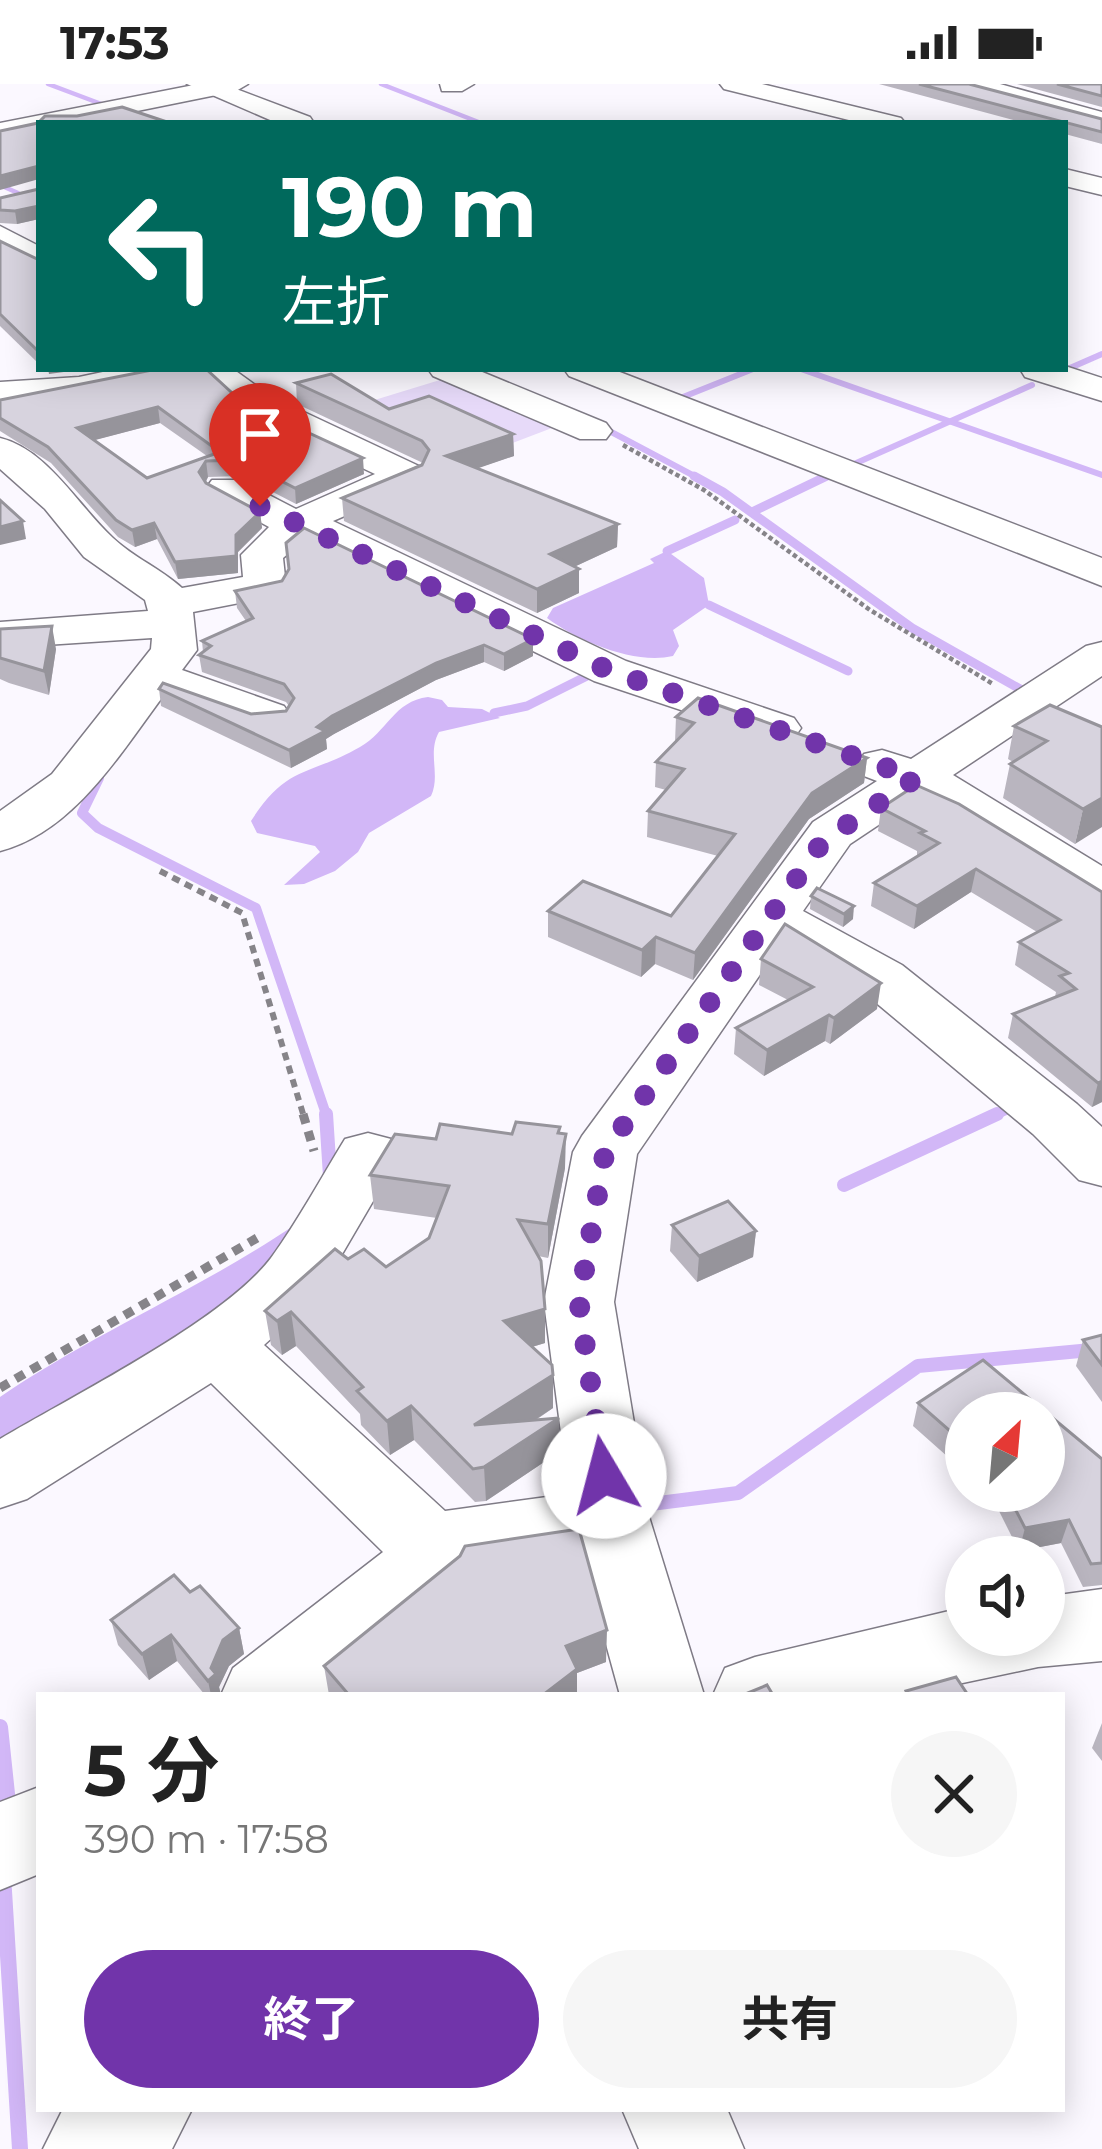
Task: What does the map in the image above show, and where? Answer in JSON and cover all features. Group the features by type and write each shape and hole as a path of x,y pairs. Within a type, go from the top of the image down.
{"main road":[{"path":"215,86 294,120"},
{"path":"1047,372 1102,390"}],"street":[{"path":"732,84 855,120"},
{"path":"750,113 856,84"},
{"path":"973,84 1102,120"},
{"path":"55,120 215,86"},
{"path":"79,91 120,106"},
{"path":"792,102 878,120"},
{"path":"0,132 36,124"},
{"path":"0,132 36,148"},
{"path":"1068,175 1102,184"},
{"path":"0,235 36,258"},
{"path":"0,393 79,388 151,372"},
{"path":"0,634 171,613 265,586 262,555 298,523 407,475 279,415 224,372"},
{"path":"452,372 593,431"},
{"path":"588,372 1102,573"},
{"path":"0,449 59,501 99,548 165,594 174,650 70,785 0,835"},
{"path":"226,488 610,671 952,793 1102,890"},
{"path":"661,1692 610,1520 579,1302 605,1152 831,832 1102,656"},
{"path":"156,676 267,716"},
{"path":"771,916 882,977 1055,1119 1102,1164"},
{"path":"0,1477 216,1344 293,1279 341,1161"},
{"path":"216,1344 430,1547 431,1562 266,1692"},
{"path":"430,1547 610,1520"},
{"path":"1065,1630 1102,1625"},
{"path":"767,1692 945,1649"},
{"path":"94,2149 138,2112"},
{"path":"674,2112 693,2149"}],"path":[{"path":"593,431 704,490 870,610 1031,699"},
{"path":"160,871 242,913 314,1152 341,1161"},
{"path":"0,1388 44,1358 217,1267 270,1228"}],"shaded area":[{"path":"453,376 565,423 502,447 355,406"},
{"path":"667,551 704,578 709,605 673,630 679,646 673,656 641,657 607,649 547,618 553,608 654,563 650,559"},
{"path":"428,697 448,707 482,709 500,718 439,732 431,796 369,833 358,852 335,871 304,884 284,885 320,852 315,846 257,833 251,821 264,803 288,780 360,747 407,704"},
{"path":"296,1224 291,1266 0,1461 0,1397"}],"building":[{"path":"919,84 969,84 1102,119 1102,132"},
{"path":"1057,84 1102,84 1102,96"},
{"path":"122,107 161,120 41,120"},
{"path":"36,123 36,167 0,176 0,131"},
{"path":"36,190 36,207 0,210 0,198"},
{"path":"0,241 36,259 36,349 0,314"},
{"path":"142,372 209,372 242,402 363,458 295,488 240,460 206,461 199,472 206,483 260,512 236,535 236,556 175,562 154,523 132,530 116,520 48,447 0,418 0,400","holes":["158,407 220,452 147,478 77,428"]},
{"path":"331,374 389,409 429,396 513,434 446,456 618,524 550,554 579,569 537,589 342,498 422,465 429,450 422,441 296,383"},
{"path":"0,500 23,521 0,527"},
{"path":"304,528 533,639 504,654 484,645 436,663 332,716 317,727 325,731 289,750 159,689 163,683 251,714 286,711 294,698 284,684 199,655 211,646 202,641 253,618 235,591 282,581 289,569 286,543"},
{"path":"52,626 44,671 0,658 0,629"},
{"path":"698,698 867,758 812,793 695,953 656,937 642,950 548,911 583,881 671,916 735,834 648,811 684,769 656,762 694,723 676,717"},
{"path":"1050,705 1102,727 1102,798 1083,809 1010,764 1047,741 1014,726"},
{"path":"916,785 959,804 1102,892 1102,1081 1098,1083 1013,1014 1076,989 1060,976 1069,973 1019,942 1060,920 976,869 917,906 874,883 939,843 881,808"},
{"path":"817,888 854,906 844,914 811,896"},
{"path":"785,924 881,983 834,1018 829,1015 767,1050 736,1028 813,987 761,959"},
{"path":"516,1122 560,1127 558,1133 566,1134 548,1224 518,1220 541,1261 545,1309 504,1321 552,1365 553,1375 474,1425 559,1418 484,1467 473,1469 411,1406 387,1421 357,1391 363,1387 291,1312 277,1321 265,1311 335,1249 348,1259 364,1249 386,1267 429,1238 449,1186 370,1175 395,1134 436,1139 440,1124 512,1134"},
{"path":"728,1201 756,1231 699,1256 672,1225"},
{"path":"1102,1335 1102,1365 1083,1340"},
{"path":"983,1360 1021,1392 945,1392 945,1427 918,1403"},
{"path":"1065,1428 1102,1459 1102,1563 1091,1564 1069,1520 1025,1528 1017,1512 1065,1512"},
{"path":"579,1529 607,1630 566,1646 577,1669 547,1692 346,1692 324,1666 460,1556 465,1546"},
{"path":"174,1575 190,1592 200,1586 239,1628 223,1640 211,1668 216,1674 208,1681 171,1635 142,1654 111,1620"},
{"path":"956,1677 966,1692 906,1692"}],"waterway":[{"path":"48,84 104,105"},
{"path":"381,84 473,120"},
{"path":"0,185 18,193"},
{"path":"1070,368 1102,354"},
{"path":"673,401 746,372"},
{"path":"810,372 950,421"},
{"path":"950,421 1032,385"},
{"path":"845,468 950,421"},
{"path":"950,421 1102,475"},
{"path":"600,426 700,479"},
{"path":"821,479 832,474"},
{"path":"694,476 912,628 1029,694"},
{"path":"752,512 827,476"},
{"path":"667,551 735,520"},
{"path":"709,605 848,671"},
{"path":"494,713 527,706 591,674"},
{"path":"99,778 82,813 98,828 256,908 326,1114"},
{"path":"990,1117 1013,1107 1017,1110"},
{"path":"326,1114 330,1176"},
{"path":"844,1185 997,1114"},
{"path":"635,1506 738,1493 918,1366 1102,1349"},
{"path":"0,1727 9,1813"},
{"path":"3,1875 20,2149"}],"route":[{"path":"260,506 610,671 916,778 823,841 605,1152 579,1302 604,1476"}]}
